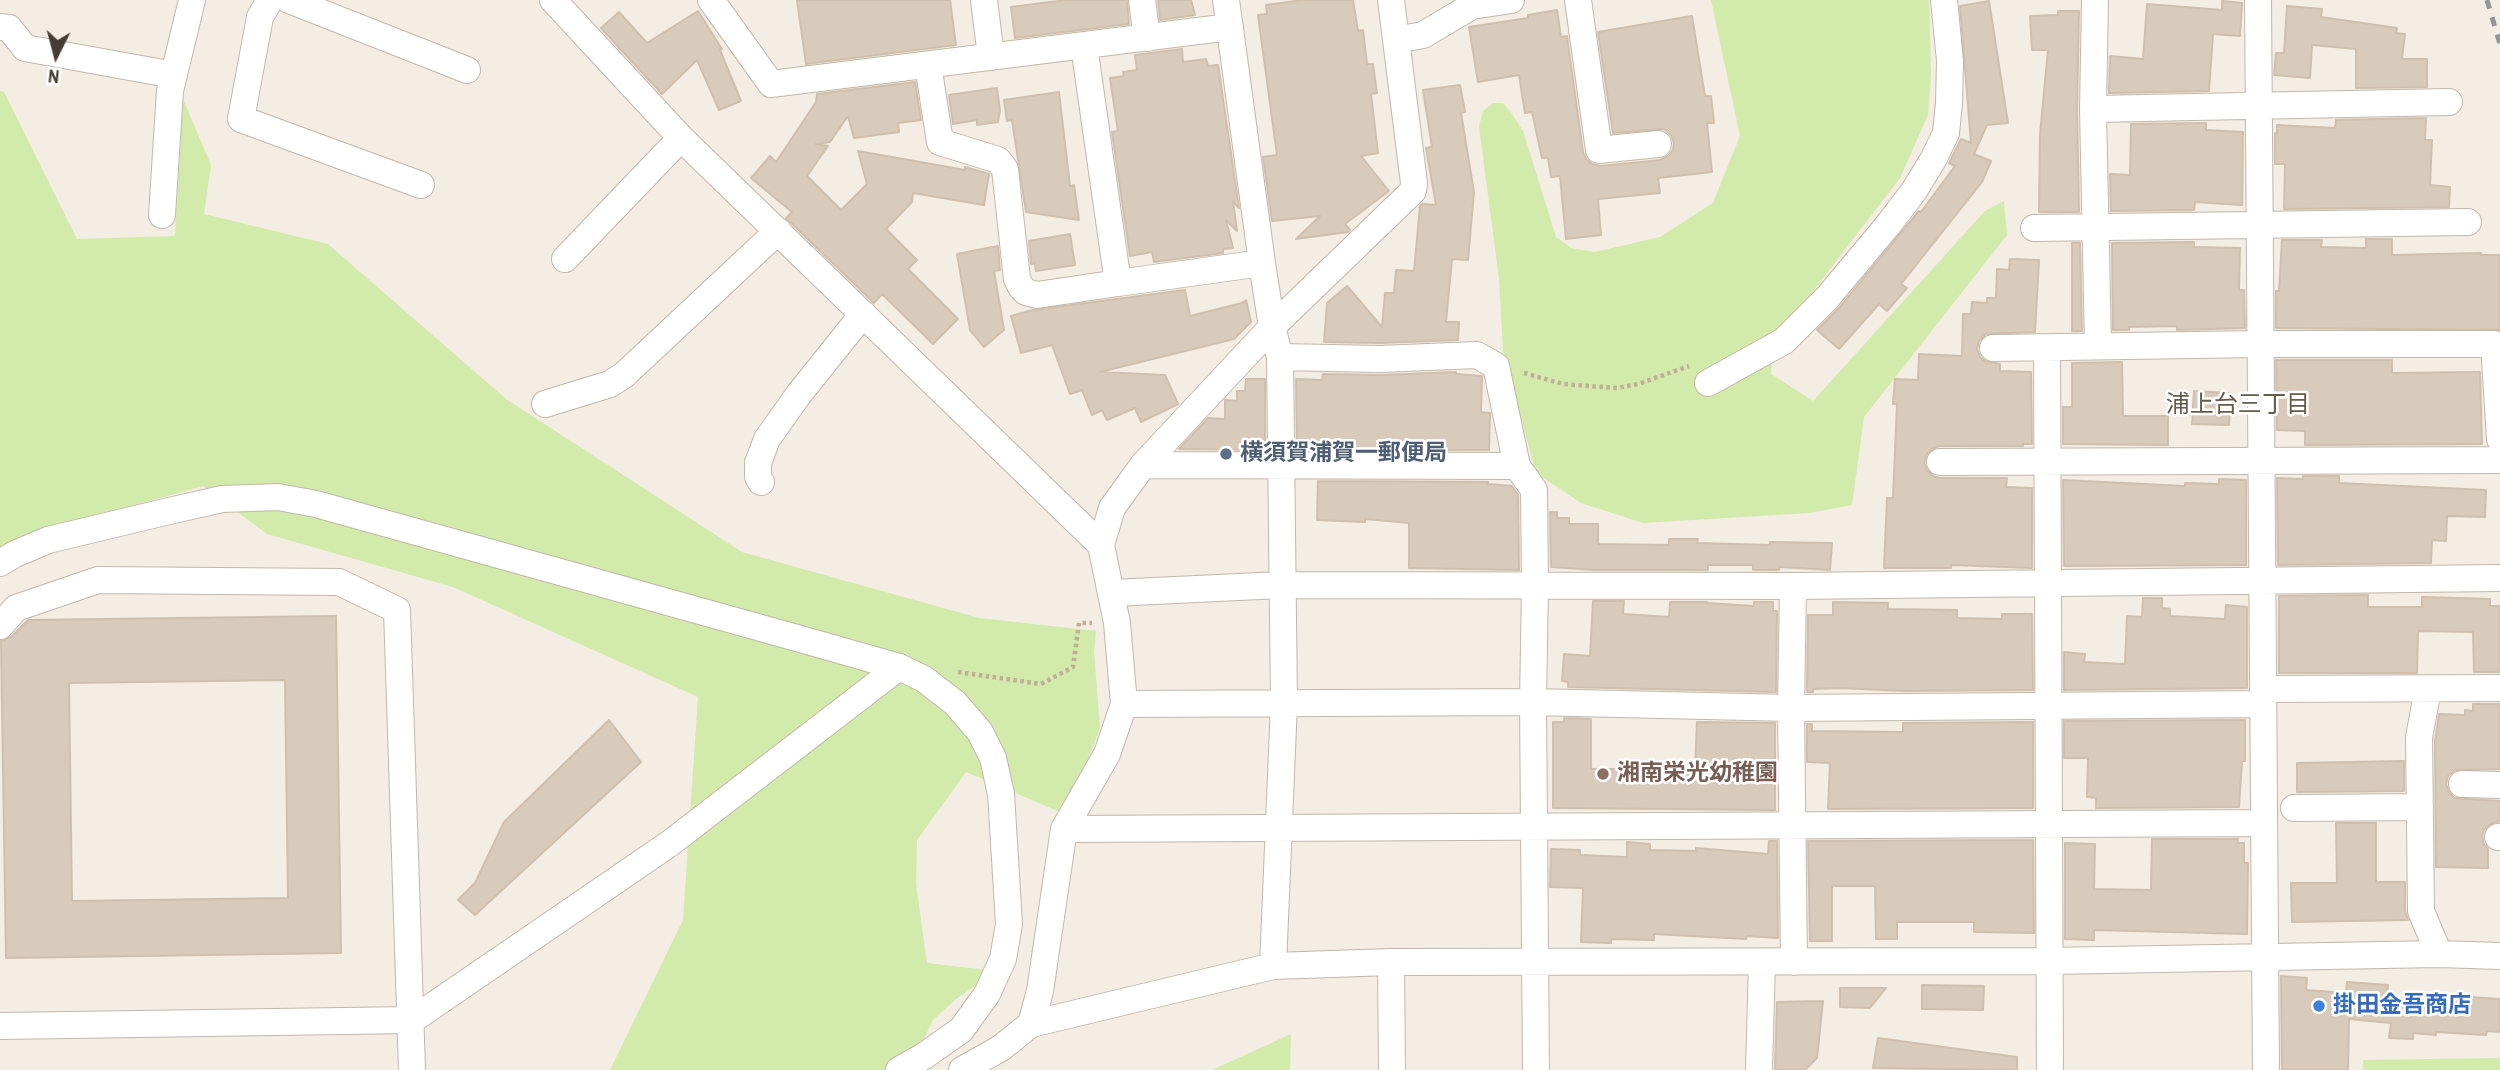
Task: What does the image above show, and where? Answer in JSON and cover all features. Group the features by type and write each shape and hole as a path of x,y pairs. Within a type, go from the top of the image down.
{"street":[{"path":"162,215 170,91 192,0"},
{"path":"271,0 260,17 241,119 421,185"},
{"path":"289,0 467,70"},
{"path":"553,0 681,138 1101,545"},
{"path":"711,0 771,84 1230,27"},
{"path":"984,0 991,57"},
{"path":"1142,0 1147,38"},
{"path":"1226,0 1262,263 1272,327 1280,357 1284,703 1273,966"},
{"path":"1031,1024 1040,991 1064,829 1107,754 1124,704 1117,623 1101,545 1112,508 1143,465 1272,327 1413,191 1391,0"},
{"path":"1396,40 1423,35 1472,6 1511,0"},
{"path":"1578,0 1599,150 1658,144"},
{"path":"1708,383 1784,341 1827,298 1888,225 1934,158 1946,133 1949,103 1950,61 1944,0"},
{"path":"2095,0 2093,108 2098,346"},
{"path":"2258,0 2266,1070"},
{"path":"0,27 9,28 25,48 174,75"},
{"path":"1084,46 1118,283"},
{"path":"928,65 940,142 998,160 1005,169 1017,279 1026,292 1037,295 1262,263"},
{"path":"2093,108 2449,103"},
{"path":"565,259 681,138"},
{"path":"2034,228 2468,222"},
{"path":"545,404 610,384 624,375 778,231"},
{"path":"761,482 758,477 758,463 767,439 863,314"},
{"path":"1993,348 2494,344 2500,439"},
{"path":"2047,348 2050,1070"},
{"path":"1280,357 1380,359 1477,355 1496,366 1517,466 1534,490 1536,1070"},
{"path":"1940,462 2500,460"},
{"path":"1143,465 1517,466"},
{"path":"0,564 15,554 48,541 166,512 222,499 278,497 316,504 899,667 924,679 955,703 980,732 993,758 1001,794 1009,924 1003,960 987,994 961,1030 899,1070"},
{"path":"1112,593 1281,585 1793,586 2500,578"},
{"path":"0,626 16,608 98,580 339,582 397,610 412,1070"},
{"path":"1793,586 1791,708 1794,962"},
{"path":"0,1026 412,1020 669,844 899,667"},
{"path":"1124,704 1533,702 1791,708 2048,707 2500,688"},
{"path":"2428,689 2419,737 2421,911 2439,954"},
{"path":"2462,784 2500,785"},
{"path":"2294,808 2420,807"},
{"path":"1064,829 2264,823"},
{"path":"962,1070 1001,1048 1031,1024 1273,966 1391,962 2050,961 2439,954 2500,956"},
{"path":"1391,962 1392,1070"},
{"path":"1759,1070 1762,962"}],"path":[{"path":"1496,366 1563,384 1617,388 1638,384 1695,364 1708,383"},
{"path":"953,671 1041,684 1073,667 1079,623 1117,623"}],"green space":[{"path":"1711,0 1929,0 1931,75 1928,115 1900,178 1773,343 1771,374 1813,401 1985,211 2004,201 2007,235 1864,417 1852,505 1809,513 1643,523 1581,503 1536,473 1503,351 1499,279 1479,126 1483,111 1493,103 1503,103 1510,111 1523,131 1556,237 1571,248 1595,252 1660,237 1713,203 1740,136"},
{"path":"0,91 4,92 77,239 175,236 183,99 211,165 204,214 328,244 506,399 742,552 979,618 1096,631 1094,651 1100,728 1067,815 966,772 917,840 916,884 927,963 996,971 956,999 933,1020 909,1070 610,1070 683,920 698,697 453,587 267,534 203,486 57,527 0,547"},
{"path":"1291,1034 1290,1070 1212,1070"},
{"path":"2500,1058 2500,1070 2363,1070 2363,1060"}],"building":[{"path":"797,0 950,0 956,45 806,64"},
{"path":"1066,0 1127,0 1129,24 1015,38 1011,7"},
{"path":"1158,0 1191,0 1195,15 1160,20"},
{"path":"1303,0 1353,0 1358,31 1363,30 1367,64 1373,64 1377,93 1371,94 1378,153 1361,156 1389,191 1345,224 1350,230 1348,232 1296,239 1320,216 1272,221 1263,157 1277,155 1258,15 1267,14 1266,5"},
{"path":"1989,1 2008,123 1987,125 1974,154 1991,161 1982,182 1901,284 1907,288 1887,311 1879,304 1839,349 1817,330 1839,308 1919,211 1921,212 1955,166 1949,163 1961,139 1971,143 1960,6"},
{"path":"2222,1 2242,3 2240,36 2213,34 2209,91 2109,93 2110,56 2143,59 2147,4 2222,10"},
{"path":"2287,6 2322,9 2321,17 2397,28 2396,33 2405,34 2402,59 2427,59 2427,87 2356,88 2356,49 2312,45 2310,78 2274,75 2276,53 2284,53"},
{"path":"1557,10 1561,37 1567,36 1583,152 1592,164 1601,166 1660,160 1673,150 1674,143 1671,135 1664,129 1613,133 1598,32 1692,16 1705,96 1711,96 1714,123 1707,123 1712,172 1658,178 1660,193 1598,199 1601,235 1566,239 1560,176 1551,177 1548,158 1542,158 1532,112 1525,113 1519,75 1478,82 1469,27 1528,18 1528,15"},
{"path":"698,11 722,49 720,50 741,101 719,110 697,60 662,94 601,28 619,12 647,43"},
{"path":"2058,11 2079,11 2079,212 2039,212 2040,134 2048,50 2032,50 2030,16 2058,15"},
{"path":"1182,49 1183,62 1206,59 1208,66 1218,65 1239,208 1233,202 1237,231 1226,220 1233,248 1223,249 1223,253 1154,262 1152,252 1130,256 1112,132 1118,131 1110,78 1137,70 1135,55"},
{"path":"915,82 921,120 898,123 899,132 854,138 848,116 830,142 816,144 828,146 807,176 841,210 867,184 858,151 965,170 965,167 989,174 984,205 913,193 912,202 886,229 917,260 908,269 958,319 933,344 882,294 874,303 786,218 792,212 751,178 770,156 776,162 816,102 817,94"},
{"path":"1460,85 1465,112 1461,113 1474,192 1468,260 1452,259 1446,322 1459,322 1458,340 1324,342 1327,303 1347,286 1382,327 1385,293 1394,293 1396,270 1414,271 1420,206 1436,205 1426,148 1432,147 1423,90"},
{"path":"997,88 1000,111 998,122 977,125 977,120 953,124 949,95"},
{"path":"1059,92 1070,186 1074,185 1079,220 1026,212 1012,120 1007,121 1004,100"},
{"path":"2426,118 2425,140 2432,140 2430,185 2450,187 2449,207 2284,209 2285,164 2275,164 2277,125 2335,128 2336,120"},
{"path":"2206,123 2206,130 2243,132 2242,205 2195,202 2194,210 2111,211 2110,174 2130,175 2131,124"},
{"path":"1070,234 1075,265 1036,271 1035,263 1031,264 1029,241"},
{"path":"2366,239 2392,239 2392,255 2500,255 2500,330 2276,328 2276,291 2279,291 2282,240 2322,240 2321,247 2366,248"},
{"path":"2194,242 2194,247 2240,248 2239,290 2244,290 2245,328 2177,330 2177,326 2113,330 2112,243"},
{"path":"2072,243 2080,243 2082,331 2072,331"},
{"path":"998,246 1000,270 994,271 1004,330 984,347 970,330 957,254"},
{"path":"2010,259 2039,260 2035,332 1986,334 1979,341 1977,349 1985,361 2000,364 2000,371 2031,372 2032,444 1939,446 1927,454 1924,463 1933,476 1939,478 2007,478 2006,487 2032,488 2032,568 1951,565 1951,568 1884,568 1887,498 1893,498 1897,404 1893,404 1895,379 1918,380 1919,354 1962,356 1963,314 1971,314 1972,302 1987,303 1987,298 1996,298 1997,269 2009,270"},
{"path":"1185,290 1190,316 1246,300 1251,322 1234,339 1100,372 1165,375 1178,404 1141,422 1135,408 1107,420 1102,410 1092,415 1082,390 1070,394 1052,345 1021,353 1011,316 1033,310"},
{"path":"2276,360 2392,360 2392,373 2480,372 2482,444 2305,445 2305,431 2277,430"},
{"path":"2122,362 2123,416 2168,416 2168,445 2063,444 2063,407 2072,407 2072,363"},
{"path":"1456,372 1482,376 1481,412 1490,413 1489,450 1318,450 1318,447 1297,446 1296,379 1322,380 1323,374"},
{"path":"1246,379 1265,379 1265,450 1179,449 1208,418 1225,419 1225,400 1237,401 1237,391 1245,391"},
{"path":"2194,391 2231,393 2229,425 2192,424"},
{"path":"2303,476 2339,476 2339,483 2486,490 2485,517 2447,516 2446,541 2432,540 2431,563 2278,565 2277,478 2303,479"},
{"path":"2219,479 2246,480 2246,565 2064,566 2063,480 2185,486 2185,483 2219,484"},
{"path":"1318,481 1488,482 1512,486 1518,495 1519,570 1409,568 1409,523 1365,519 1365,522 1317,520"},
{"path":"1550,512 1557,512 1557,518 1569,518 1569,524 1598,524 1598,544 1669,545 1669,539 1698,539 1697,543 1770,545 1770,542 1832,543 1830,570 1779,567 1779,570 1753,570 1753,565 1708,565 1708,570 1595,570 1551,567"},
{"path":"2368,595 2368,607 2422,607 2422,597 2490,599 2490,606 2500,606 2500,672 2474,672 2473,632 2418,631 2417,673 2279,673 2279,596"},
{"path":"2143,598 2162,598 2162,608 2170,609 2170,616 2225,619 2226,605 2247,607 2247,688 2064,690 2064,652 2085,654 2084,662 2125,664 2127,616 2142,617"},
{"path":"1593,601 1624,601 1623,614 1669,617 1670,602 1754,606 1754,602 1773,602 1773,611 1777,611 1776,692 1568,687 1568,682 1562,681 1564,654 1590,656"},
{"path":"1833,602 1888,603 1888,609 1957,610 1957,618 2002,619 2002,614 2032,614 2033,690 1904,691 1840,688 1813,689 1813,692 1807,692 1808,615 1833,615"},
{"path":"336,616 341,953 6,958 1,641 11,637 28,620","holes":["285,680 288,898 72,901 69,683"]},
{"path":"2473,704 2500,704 2500,769 2455,770 2448,776 2446,784 2454,798 2500,801 2500,821 2490,824 2482,836 2488,849 2488,868 2436,867 2435,742 2439,714 2465,715 2465,710 2473,711"},
{"path":"1564,718 1591,719 1591,769 1695,769 1697,722 1775,723 1775,810 1553,808 1553,722 1564,722"},
{"path":"609,720 641,762 475,915 458,900 475,883 504,822"},
{"path":"2245,720 2245,761 2242,761 2239,807 2096,808 2096,798 2087,797 2088,758 2064,758 2064,721"},
{"path":"2033,722 2033,808 1828,809 1830,763 1807,762 1807,724 1812,724 1812,731 1903,732 1903,723"},
{"path":"2404,761 2404,791 2297,792 2297,763"},
{"path":"2336,823 2376,823 2376,882 2405,882 2405,911 2408,920 2292,922 2291,883 2337,883"},
{"path":"2152,839 2238,839 2237,843 2244,843 2244,863 2248,863 2247,934 2094,930 2094,940 2065,939 2065,843 2095,844 2094,889 2151,890"},
{"path":"2033,840 2034,933 1974,932 1974,922 1897,922 1897,939 1876,939 1875,886 1832,886 1832,941 1810,941 1808,841"},
{"path":"1769,841 1777,841 1778,938 1654,934 1654,940 1611,939 1611,943 1581,942 1583,888 1550,887 1551,849 1580,850 1580,855 1627,857 1627,842 1650,844 1650,850 1696,851 1696,848 1768,854"},
{"path":"2281,976 2307,978 2306,990 2346,993 2347,982 2388,985 2387,997 2442,1002 2442,998 2500,999 2500,1032 2487,1031 2486,1035 2413,1033 2413,1039 2389,1038 2391,1023 2349,1019 2348,1070 2282,1070"},
{"path":"1922,985 1984,986 1983,1010 1922,1009"},
{"path":"1840,988 1886,988 1870,1008 1840,1007"},
{"path":"1823,1001 1817,1058 1805,1070 1775,1070 1777,1002"},
{"path":"1878,1038 2017,1057 2017,1070 1873,1068"}],"railway":[{"path":"2487,0 2500,44"}],"place":[{"name":"横須賀浦賀一郵便局","path":"1226,454"},
{"name":"湘南栄光幼稚園","path":"1603,774"},
{"name":"掛田金吾商店","path":"2319,1006"}],"district":[{"name":"浦上台三丁目","path":"2238,406"}]}
